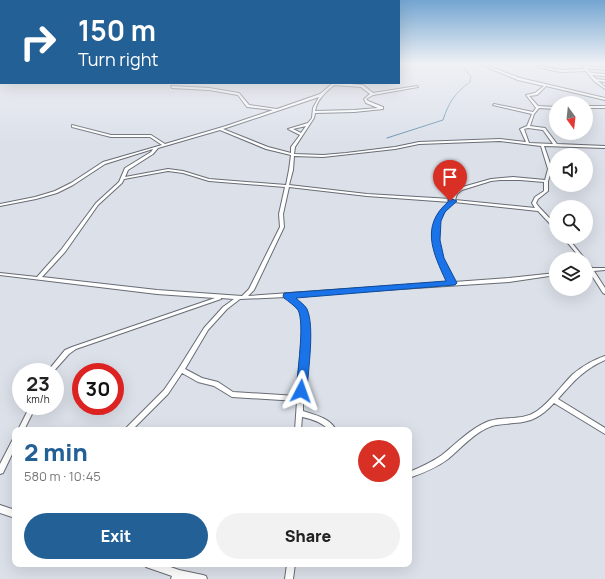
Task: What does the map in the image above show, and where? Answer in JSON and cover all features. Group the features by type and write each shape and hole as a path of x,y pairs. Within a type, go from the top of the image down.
{"street":[{"path":"215,90 239,94 247,105 279,110"},
{"path":"131,427 166,392 182,370 206,329 225,308 251,290 282,227 281,214 293,147 313,118 314,108 327,90"},
{"path":"367,90 372,94"},
{"path":"314,112 351,112 382,108 366,100 372,94 398,90"},
{"path":"537,107 528,95 537,93 540,90"},
{"path":"563,90 605,99"},
{"path":"0,205 36,198 56,192 72,184 104,163 165,144 220,130 322,95"},
{"path":"494,106 533,113"},
{"path":"537,107 549,108"},
{"path":"528,127 537,107"},
{"path":"593,107 605,107"},
{"path":"301,134 290,129 309,124"},
{"path":"73,126 111,136 151,136 165,144"},
{"path":"528,144 522,129 528,127 544,129 556,146"},
{"path":"220,130 267,148 292,155 322,156 395,148 419,143 500,140 556,146 605,147"},
{"path":"542,145 550,169 546,181 546,191 536,198 534,203 549,220"},
{"path":"39,278 63,251 97,204 108,192 119,184 126,169 152,153 157,147"},
{"path":"123,178 168,170 183,172 209,180 539,210"},
{"path":"452,283 439,258 436,240 439,216 442,211 453,201 453,196 455,193 465,187 486,181 513,178 546,181"},
{"path":"571,244 577,252"},
{"path":"593,270 605,269"},
{"path":"0,274 157,292 241,298 509,280 549,275"},
{"path":"593,276 605,292"},
{"path":"251,290 259,297"},
{"path":"288,296 302,309 305,318 306,333 298,427"},
{"path":"58,363 67,352 74,348 222,297"},
{"path":"412,474 438,462 465,439 487,425 506,420 531,418 538,414 554,400 584,368 605,358"},
{"path":"182,370 200,380 216,384 232,394 300,399"},
{"path":"554,400 605,431"},
{"path":"299,413 325,422 332,427"},
{"path":"22,427 28,415"},
{"path":"0,471 12,447"},
{"path":"0,509 12,513"},
{"path":"155,567 177,577 203,579"},
{"path":"289,579 291,567"}],"waterway":[{"path":"387,138 443,120 453,99 460,90"}],"route":[{"path":"301,391 306,333 305,318 302,309 288,296 345,290 452,283 439,258 436,240 437,221 442,211 453,201 450,201"}]}
